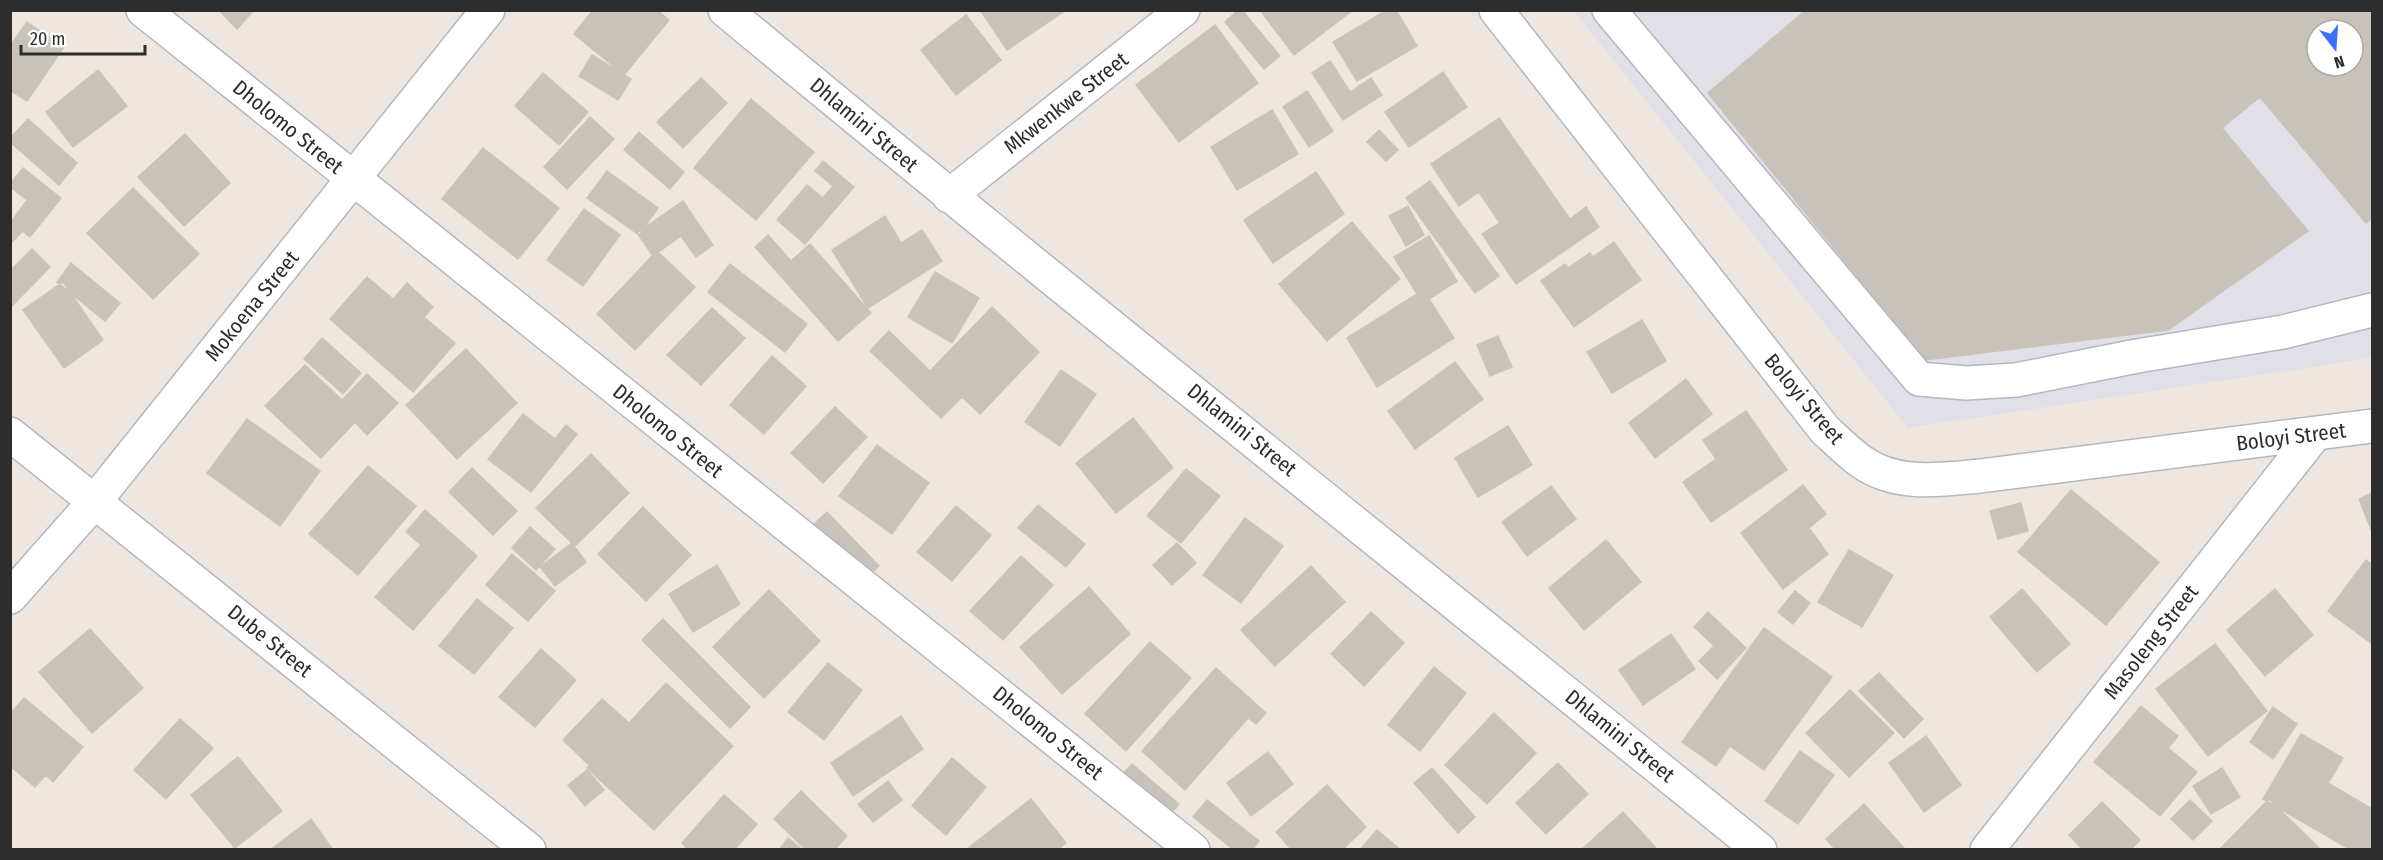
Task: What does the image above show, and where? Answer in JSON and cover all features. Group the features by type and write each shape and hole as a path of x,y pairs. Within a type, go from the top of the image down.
{"street":[{"name":"Dholomo Street","path":"143,10 1193,849"},
{"name":"Mokoena Street","path":"10,597 95,501 488,10"},
{"name":"Dhlamini Street","path":"725,10 949,196 1760,849"},
{"name":"Mkwenkwe Street","path":"949,196 1183,10"},
{"name":"Boloyi Street","path":"1496,10 1825,430 1860,461 1887,475 1919,481 1980,476 2373,426"},
{"path":"1609,10 1919,379 1966,383 2016,380 2137,356 2283,332 2373,310"},
{"name":"Dube Street","path":"10,434 529,849"},
{"name":"Masoleng Street","path":"1987,849 2315,434"}],"shaded area":[{"path":"1574,11 2372,11 2372,358 1908,428"}],"building":[{"path":"219,10 254,10 237,29"},
{"path":"593,10 657,10 669,20 624,75 574,34"},
{"path":"980,10 1066,10 1007,50"},
{"path":"1238,10 1242,10 1280,56 1264,69 1225,22"},
{"path":"1260,10 1353,10 1294,55"},
{"path":"1387,10 1396,10 1417,46 1357,81 1333,42"},
{"path":"1806,10 2372,10 2372,218 2366,223 2260,97 2222,128 2308,231 2168,330 1925,360 1708,93"},
{"path":"966,15 1001,60 956,95 921,50"},
{"path":"27,22 64,47 27,101 10,90 10,46"},
{"path":"1215,25 1258,83 1179,142 1136,85"},
{"path":"592,55 631,79 618,100 579,76"},
{"path":"1330,61 1350,92 1371,78 1382,95 1343,120 1312,73"},
{"path":"98,70 127,106 73,147 46,112"},
{"path":"1443,72 1467,107 1409,147 1385,112"},
{"path":"543,73 588,112 559,145 515,106"},
{"path":"701,78 727,103 683,148 657,122"},
{"path":"1307,91 1333,131 1309,147 1283,107"},
{"path":"751,99 814,152 756,220 694,168"},
{"path":"1272,110 1298,154 1237,190 1211,147"},
{"path":"590,117 614,139 567,189 544,167"},
{"path":"1499,118 1570,219 1586,207 1599,227 1516,284 1482,234 1500,223 1479,192 1459,206 1431,164"},
{"path":"28,119 77,163 59,185 10,142 10,138"},
{"path":"1379,130 1398,150 1386,161 1367,142"},
{"path":"639,132 684,172 670,189 624,150"},
{"path":"185,134 230,183 184,226 138,177"},
{"path":"483,148 559,208 518,259 442,199"},
{"path":"823,161 854,187 805,244 777,220 807,185 823,198 833,186 815,171"},
{"path":"23,168 61,198 30,237 11,222 27,200 10,187"},
{"path":"607,171 658,208 639,235 587,198"},
{"path":"1316,172 1344,214 1273,263 1244,220"},
{"path":"1430,181 1499,276 1475,293 1406,198"},
{"path":"133,188 199,254 153,299 87,233"},
{"path":"683,201 713,245 696,257 681,236 653,256 637,233"},
{"path":"1408,206 1424,235 1406,246 1389,216"},
{"path":"584,209 620,235 583,286 547,260"},
{"path":"885,216 901,243 922,230 942,261 868,308 832,250"},
{"path":"10,219 23,231 10,244"},
{"path":"1352,222 1400,279 1327,341 1279,284"},
{"path":"768,235 791,261 810,244 871,313 838,341 755,247"},
{"path":"1429,236 1457,281 1429,299 1454,338 1377,387 1347,338 1417,294 1394,257"},
{"path":"1614,242 1641,280 1574,327 1541,281 1565,264 1568,268 1590,253 1593,257"},
{"path":"32,249 50,267 10,308 10,271"},
{"path":"657,251 695,287 635,350 597,314"},
{"path":"71,263 120,303 105,321 57,282"},
{"path":"730,264 807,324 785,352 708,292"},
{"path":"935,272 979,298 952,343 908,317"},
{"path":"367,277 393,299 407,283 433,307 424,317 455,343 413,392 330,319"},
{"path":"63,282 103,340 64,368 23,310"},
{"path":"992,307 1039,352 980,414 962,397 941,418 870,351 889,331 930,371"},
{"path":"712,308 745,338 701,385 667,355"},
{"path":"1642,320 1666,361 1612,393 1587,352"},
{"path":"1498,336 1512,367 1490,376 1477,345"},
{"path":"322,338 361,373 343,394 304,359"},
{"path":"466,349 517,403 457,459 406,405"},
{"path":"772,356 806,386 764,434 730,405"},
{"path":"1455,362 1483,399 1415,449 1388,411"},
{"path":"305,365 342,400 367,374 398,403 367,435 355,422 321,458 265,406"},
{"path":"1061,370 1096,394 1060,446 1025,422"},
{"path":"1686,379 1712,414 1655,458 1629,423"},
{"path":"835,407 867,437 823,483 791,453"},
{"path":"1746,411 1787,470 1711,522 1683,482 1716,459 1703,440"},
{"path":"523,414 555,439 566,425 577,434 531,492 488,459"},
{"path":"1133,418 1173,468 1116,513 1076,463"},
{"path":"247,419 320,471 280,526 207,473"},
{"path":"1508,426 1532,465 1478,497 1455,458"},
{"path":"877,445 929,483 892,534 839,496"},
{"path":"591,454 629,493 575,546 536,508"},
{"path":"368,466 416,506 358,575 309,534"},
{"path":"472,468 517,511 493,535 449,492"},
{"path":"1186,469 1220,496 1181,543 1147,516"},
{"path":"1803,485 1826,514 1809,528 1828,554 1783,589 1741,533"},
{"path":"1551,486 1576,519 1527,556 1502,522"},
{"path":"2071,490 2159,562 2106,625 2018,552"},
{"path":"2372,493 2372,532 2359,499"},
{"path":"2021,503 2028,531 1998,539 1990,511"},
{"path":"1038,505 1085,544 1066,567 1018,528"},
{"path":"956,506 991,535 952,581 917,552"},
{"path":"643,507 691,555 646,601 598,554"},
{"path":"425,510 477,556 413,630 375,597 421,545 406,532"},
{"path":"827,512 879,566 862,582 810,528"},
{"path":"1245,518 1283,546 1241,603 1203,575"},
{"path":"530,527 555,549 536,570 512,548"},
{"path":"1606,540 1641,582 1584,630 1549,588"},
{"path":"572,543 586,562 555,586 540,567"},
{"path":"1177,543 1196,563 1172,585 1153,565"},
{"path":"1849,550 1893,575 1862,627 1818,602"},
{"path":"512,554 555,591 528,621 486,585"},
{"path":"1021,556 1053,585 1003,640 970,611"},
{"path":"2366,560 2372,565 2372,644 2328,611"},
{"path":"717,565 740,604 693,632 669,594"},
{"path":"1311,566 1345,602 1275,666 1241,630"},
{"path":"1089,587 1130,634 1062,694 1020,647"},
{"path":"2022,589 2070,644 2037,672 1990,617"},
{"path":"2275,589 2313,635 2265,676 2227,630"},
{"path":"769,590 820,641 764,698 713,647"},
{"path":"1795,591 1810,603 1793,624 1778,612"},
{"path":"477,599 513,628 474,674 439,646"},
{"path":"1371,612 1404,643 1364,686 1331,654"},
{"path":"1708,612 1746,648 1717,679 1699,661 1714,646 1694,627"},
{"path":"663,619 750,707 730,728 642,640"},
{"path":"1764,628 1832,677 1764,770 1730,746 1716,766 1682,742"},
{"path":"90,629 143,688 92,733 39,672"},
{"path":"1671,634 1695,669 1643,705 1619,670"},
{"path":"1150,642 1191,678 1126,751 1085,714"},
{"path":"2215,644 2267,711 2208,756 2156,689"},
{"path":"541,649 576,680 535,727 499,697"},
{"path":"828,663 862,690 824,740 788,712"},
{"path":"1434,667 1466,693 1420,751 1388,725"},
{"path":"1216,668 1266,713 1256,724 1248,718 1185,790 1142,751"},
{"path":"1879,673 1923,719 1904,738 1859,691"},
{"path":"666,683 733,746 654,830 587,768"},
{"path":"1850,690 1894,733 1849,777 1806,733"},
{"path":"24,698 83,747 53,782 46,775 35,787 10,766 10,714"},
{"path":"602,699 628,722 589,765 563,740"},
{"path":"2141,706 2178,736 2168,748 2197,772 2160,816 2094,762"},
{"path":"2273,707 2297,724 2273,759 2250,742"},
{"path":"1494,713 1536,753 1487,804 1445,765"},
{"path":"901,716 923,749 853,796 831,763"},
{"path":"180,719 213,748 166,799 134,770"},
{"path":"2301,734 2343,758 2328,783 2372,809 2372,850 2351,850 2263,799"},
{"path":"1926,736 1961,785 1924,812 1889,763"},
{"path":"1800,751 1834,775 1798,824 1765,801"},
{"path":"1268,752 1293,784 1251,816 1227,783"},
{"path":"238,757 282,811 235,848 191,795"},
{"path":"952,758 986,787 946,835 912,806"},
{"path":"1558,763 1588,794 1546,834 1516,803"},
{"path":"1132,764 1179,804 1167,817 1120,777"},
{"path":"1432,768 1475,817 1458,833 1414,783"},
{"path":"2222,768 2240,797 2211,814 2193,786"},
{"path":"587,770 604,790 585,806 568,785"},
{"path":"888,781 902,800 873,822 858,804"},
{"path":"1327,785 1366,827 1342,850 1292,850 1276,832"},
{"path":"801,791 847,836 834,850 806,850 774,819"},
{"path":"724,795 757,824 734,850 689,850 682,843"},
{"path":"1031,799 1066,843 1058,850 967,849"},
{"path":"2269,799 2321,850 2219,850"},
{"path":"1207,800 1259,841 1252,850 1234,850 1193,817"},
{"path":"2190,800 2212,821 2193,840 2171,819"},
{"path":"2102,802 2140,840 2130,850 2083,850 2069,835"},
{"path":"1864,804 1904,850 1836,850 1826,839"},
{"path":"1623,812 1656,848 1654,850 1581,850"},
{"path":"311,819 333,850 270,850"},
{"path":"1377,830 1401,850 1360,850"},
{"path":"788,838 803,850 779,850"}]}
